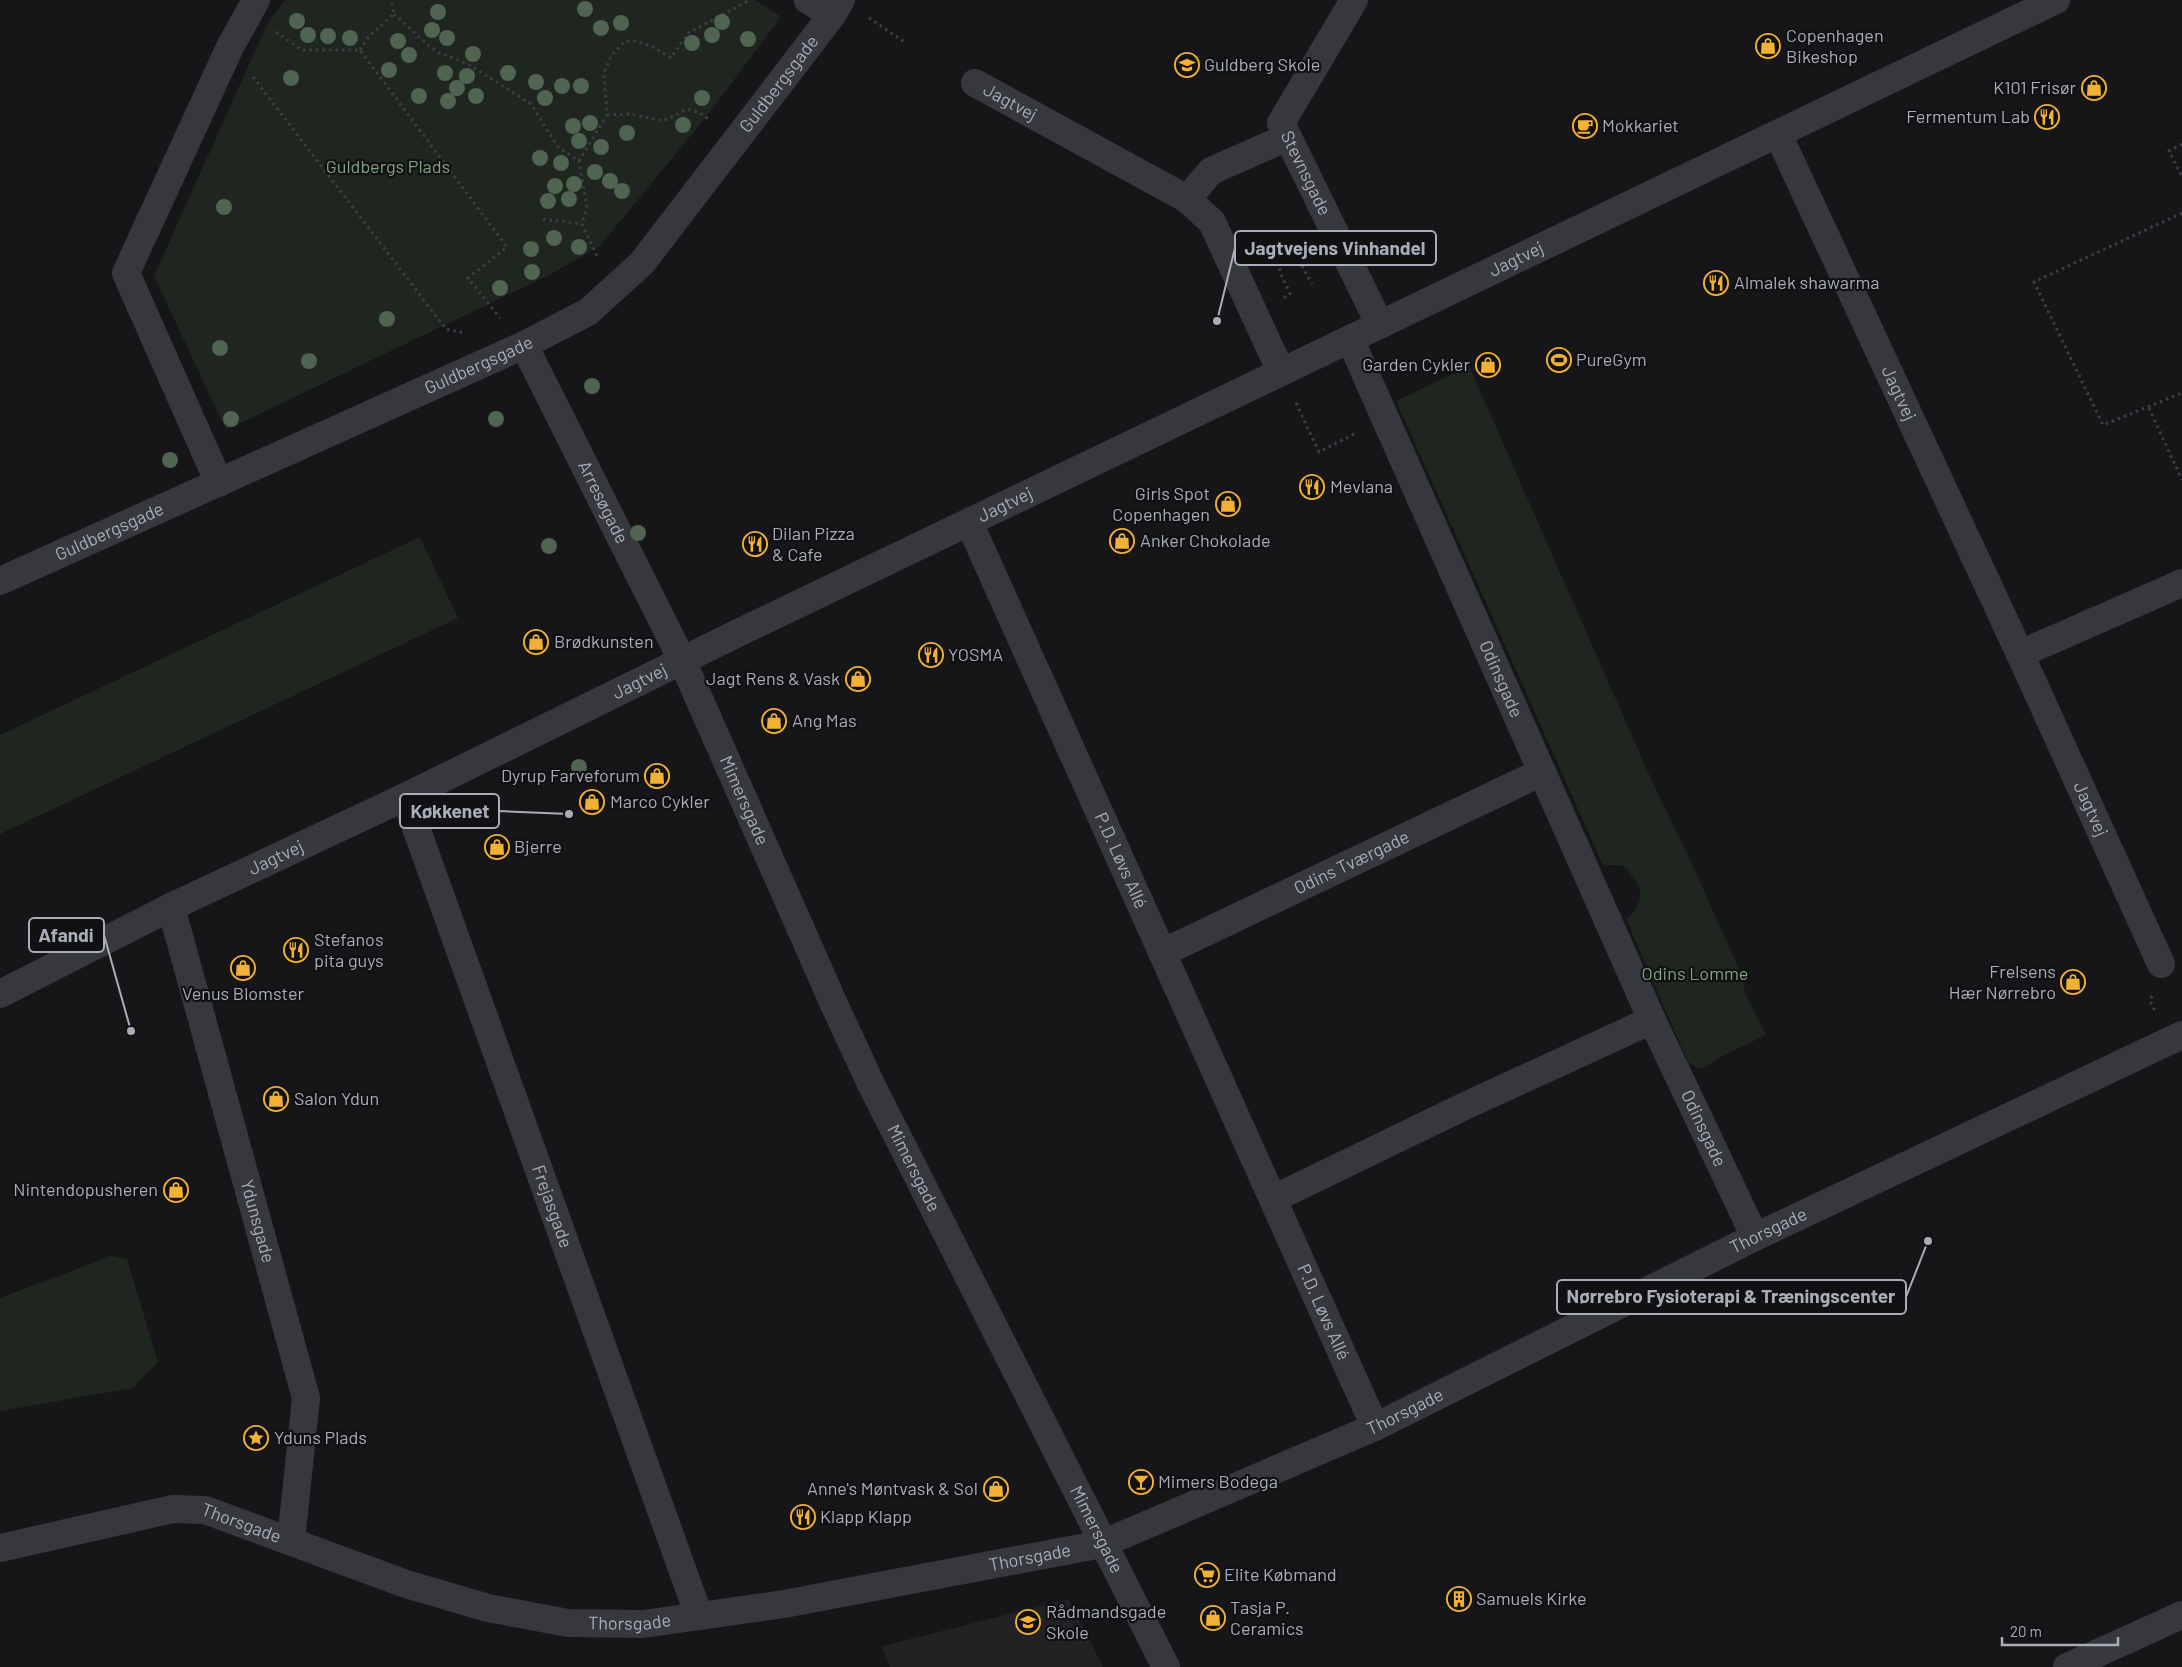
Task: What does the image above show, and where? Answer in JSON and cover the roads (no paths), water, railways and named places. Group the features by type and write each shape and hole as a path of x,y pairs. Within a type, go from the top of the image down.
{"street":[{"path":"808,0 838,5"},
{"name":"Stevnsgade","path":"1354,0 1281,123 1380,325"},
{"name":"Jagtvej","path":"0,994 171,907 404,797 682,660 2056,0"},
{"name":"Guldbergsgade","path":"0,581 524,345 588,312 642,263 838,5"},
{"path":"219,483 126,273 230,47 252,6"},
{"name":"Jagtvej","path":"975,84 1187,199 1212,222 1282,372"},
{"name":"Jagtvej","path":"1778,134 2020,654 2161,964"},
{"path":"1187,199 1211,171 1288,136"},
{"name":"Odinsgade","path":"1350,339 1652,1020 1755,1237"},
{"name":"Arresøgade","path":"524,345 682,660"},
{"name":"P.D. Løvs Allé","path":"969,522 1375,1427"},
{"path":"2020,654 2182,583"},
{"name":"Mimersgade","path":"682,660 867,1075 1102,1544 1166,1667"},
{"name":"Odins Tværgade","path":"1162,953 1542,772"},
{"name":"Frejasgade","path":"404,797 699,1616"},
{"name":"Ydunsgade","path":"171,907 306,1398 292,1541"},
{"path":"1272,1198 1467,1104 1652,1020"},
{"name":"Thorsgade","path":"0,1548 173,1509 205,1510 406,1584 488,1608 568,1623 643,1624 784,1604 1102,1544 1375,1427 1755,1237 2182,1035"},
{"path":"2067,1667 2182,1615"}],"place":[{"name":"Copenhagen Bikeshop","path":"1768,46"},
{"name":"Guldberg Skole","path":"1187,65"},
{"name":"K101 Frisør","path":"2094,88"},
{"name":"Fermentum Lab","path":"2047,117"},
{"name":"Mokkariet","path":"1585,126"},
{"name":"Almalek shawarma","path":"1716,283"},
{"name":"Jagtvejens Vinhandel","path":"1217,321"},
{"name":"PureGym","path":"1559,360"},
{"name":"Garden Cykler","path":"1488,365"},
{"name":"Mevlana","path":"1312,487"},
{"name":"Girls Spot Copenhagen","path":"1228,504"},
{"name":"Anker Chokolade","path":"1122,541"},
{"name":"Dilan Pizza & Cafe","path":"755,544"},
{"name":"Brødkunsten","path":"536,642"},
{"name":"YOSMA","path":"931,655"},
{"name":"Jagt Rens & Vask","path":"858,679"},
{"name":"Ang Mas","path":"774,721"},
{"name":"Dyrup Farveforum","path":"657,776"},
{"name":"Marco Cykler","path":"592,802"},
{"name":"Køkkenet","path":"569,814"},
{"name":"Bjerre","path":"497,847"},
{"name":"Stefanos pita guys","path":"296,950"},
{"name":"Venus Blomster","path":"243,968"},
{"name":"Frelsens Hær Nørrebro","path":"2073,982"},
{"name":"Afandi","path":"131,1031"},
{"name":"Salon Ydun","path":"276,1099"},
{"name":"Nintendopusheren","path":"176,1190"},
{"name":"Nørrebro Fysioterapi & Træningscenter","path":"1928,1241"},
{"name":"Yduns Plads","path":"256,1438"},
{"name":"Mimers Bodega","path":"1141,1482"},
{"name":"Anne's Møntvask & Sol","path":"996,1489"},
{"name":"Klapp Klapp","path":"803,1517"},
{"name":"Elite Købmand","path":"1207,1575"},
{"name":"Samuels Kirke","path":"1459,1599"},
{"name":"Tasja P. Ceramics","path":"1213,1618"},
{"name":"Rådmandsgade Skole","path":"1028,1622"}],"park label":[{"name":"Guldbergs Plads","path":"388,167"},
{"name":"Odins Lomme","path":"1695,974"}]}
